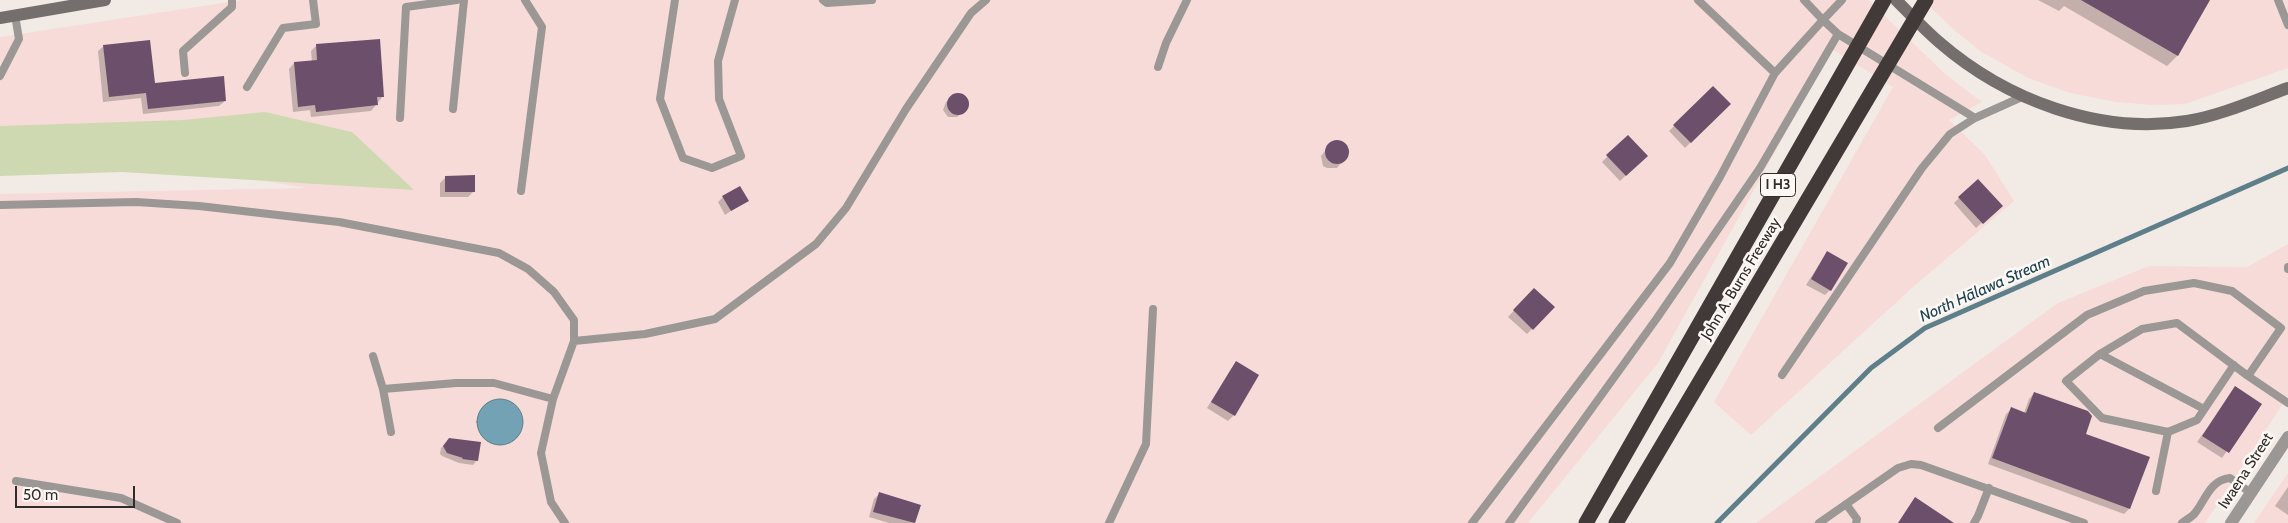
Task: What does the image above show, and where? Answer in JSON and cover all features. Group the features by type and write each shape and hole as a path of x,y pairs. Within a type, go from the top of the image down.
{"highway":[{"name":"John A. Burns Freeway","path":"1586,523 1884,0"},
{"name":"John A. Burns Freeway","path":"1616,523 1926,0"}],"street":[{"path":"0,18 105,0"},
{"path":"1896,0 1940,42 1997,83 2058,110 2091,119 2144,124 2189,120 2288,88"},
{"name":"Iwaena Street","path":"2231,523 2288,436"}],"lane":[{"path":"186,73 183,51 232,7 232,0"},
{"path":"247,87 282,28 316,24 313,0"},
{"path":"400,118 406,7 457,0"},
{"path":"453,109 464,0"},
{"path":"521,191 542,27 525,0"},
{"path":"674,0 660,98 683,158 712,168 741,156 719,99 718,61 735,0"},
{"path":"823,0 827,2 872,0"},
{"path":"574,341 646,334 715,319 816,244 846,208 906,109 971,13 986,0"},
{"path":"1158,67 1166,43 1187,0"},
{"path":"1698,0 1775,73"},
{"path":"1804,0 1838,34 1975,118"},
{"path":"1472,523 1670,263 1720,177 1775,73 1842,0"},
{"path":"2278,0 2288,25"},
{"path":"0,76 19,40 15,15"},
{"path":"1509,523 1584,421 1760,168 1838,34"},
{"path":"1782,374 1922,168 1950,134 1975,118 2024,96"},
{"path":"0,205 136,202 200,206 339,222 499,253 528,269 554,292 574,320 574,341 553,399 541,453 551,502 565,523"},
{"path":"1938,428 2087,315 2144,291 2194,283 2232,291 2281,328 2248,376"},
{"path":"1109,523 1146,444 1152,309"},
{"path":"2234,365 2197,420 2168,432 2102,418 2066,381 2100,354 2142,330 2177,323 2288,403"},
{"path":"2100,354 2204,409"},
{"path":"373,356 384,389 391,432"},
{"path":"384,389 456,383 494,383 553,399"},
{"path":"2156,491 2168,432"},
{"path":"1819,523 1898,468 1912,464 1921,465 1989,488 2084,523"},
{"path":"2182,523 2194,514 2213,486 2221,479 2230,478 2251,493"},
{"path":"16,481 120,498 177,523"},
{"path":"1974,523 1989,488"},
{"path":"1846,504 1857,519 1856,523"}],"shaded area":[{"path":"242,0 1868,0 1945,74 1982,102 1949,120 1985,155 2014,201 1912,288 1751,435 1714,402 1893,87 1832,49 1658,363 1528,523 0,523 0,194 306,188 0,136 0,37"},
{"path":"1923,0 2288,0 2288,68 2185,104 2151,105 2116,102 2070,93 2028,78 1980,51 1953,29"},
{"path":"2288,244 2288,396 2205,523 1756,523 2058,303 2149,266 2247,267"},
{"path":"2288,473 2288,523 2254,523"}],"green space":[{"path":"265,112 352,132 414,190 122,172 0,176 0,126 183,120"}],"water":[{"path":"500,399 513,403 519,409 523,422 519,435 513,441 500,445 487,441 481,435 477,422 481,409 487,403"}],"building":[{"path":"2081,0 2210,0 2178,56"},
{"path":"380,39 384,97 377,97 378,105 316,112 315,105 298,107 294,62 317,60 316,44"},
{"path":"150,40 155,83 224,76 226,101 148,109 146,93 109,97 103,45"},
{"path":"1713,86 1731,104 1691,143 1673,125"},
{"path":"958,93 966,96 969,104 966,112 958,115 950,112 947,104 950,96"},
{"path":"1628,135 1648,156 1626,176 1606,155"},
{"path":"1337,140 1342,141 1348,147 1348,157 1342,163 1337,164 1332,163 1326,157 1325,152 1326,147 1332,141"},
{"path":"475,175 475,192 445,192 445,176"},
{"path":"1978,179 2003,206 1983,224 1958,197"},
{"path":"740,186 749,201 731,211 722,196"},
{"path":"1827,251 1848,263 1831,291 1811,279"},
{"path":"1534,288 1555,307 1533,330 1513,310"},
{"path":"1236,361 1259,375 1235,416 1211,402"},
{"path":"2235,386 2262,404 2229,453 2202,436"},
{"path":"2034,392 2088,411 2092,416 2086,434 2150,457 2130,509 1992,458 2011,407 2026,413"},
{"path":"449,438 481,442 478,461 462,459 447,453 443,446"},
{"path":"879,492 921,505 915,523 873,512"},
{"path":"1915,497 1954,523 1898,523"}],"waterway":[{"name":"North Hālawa Stream","path":"1717,523 1871,368 1925,328 2288,168"}]}
